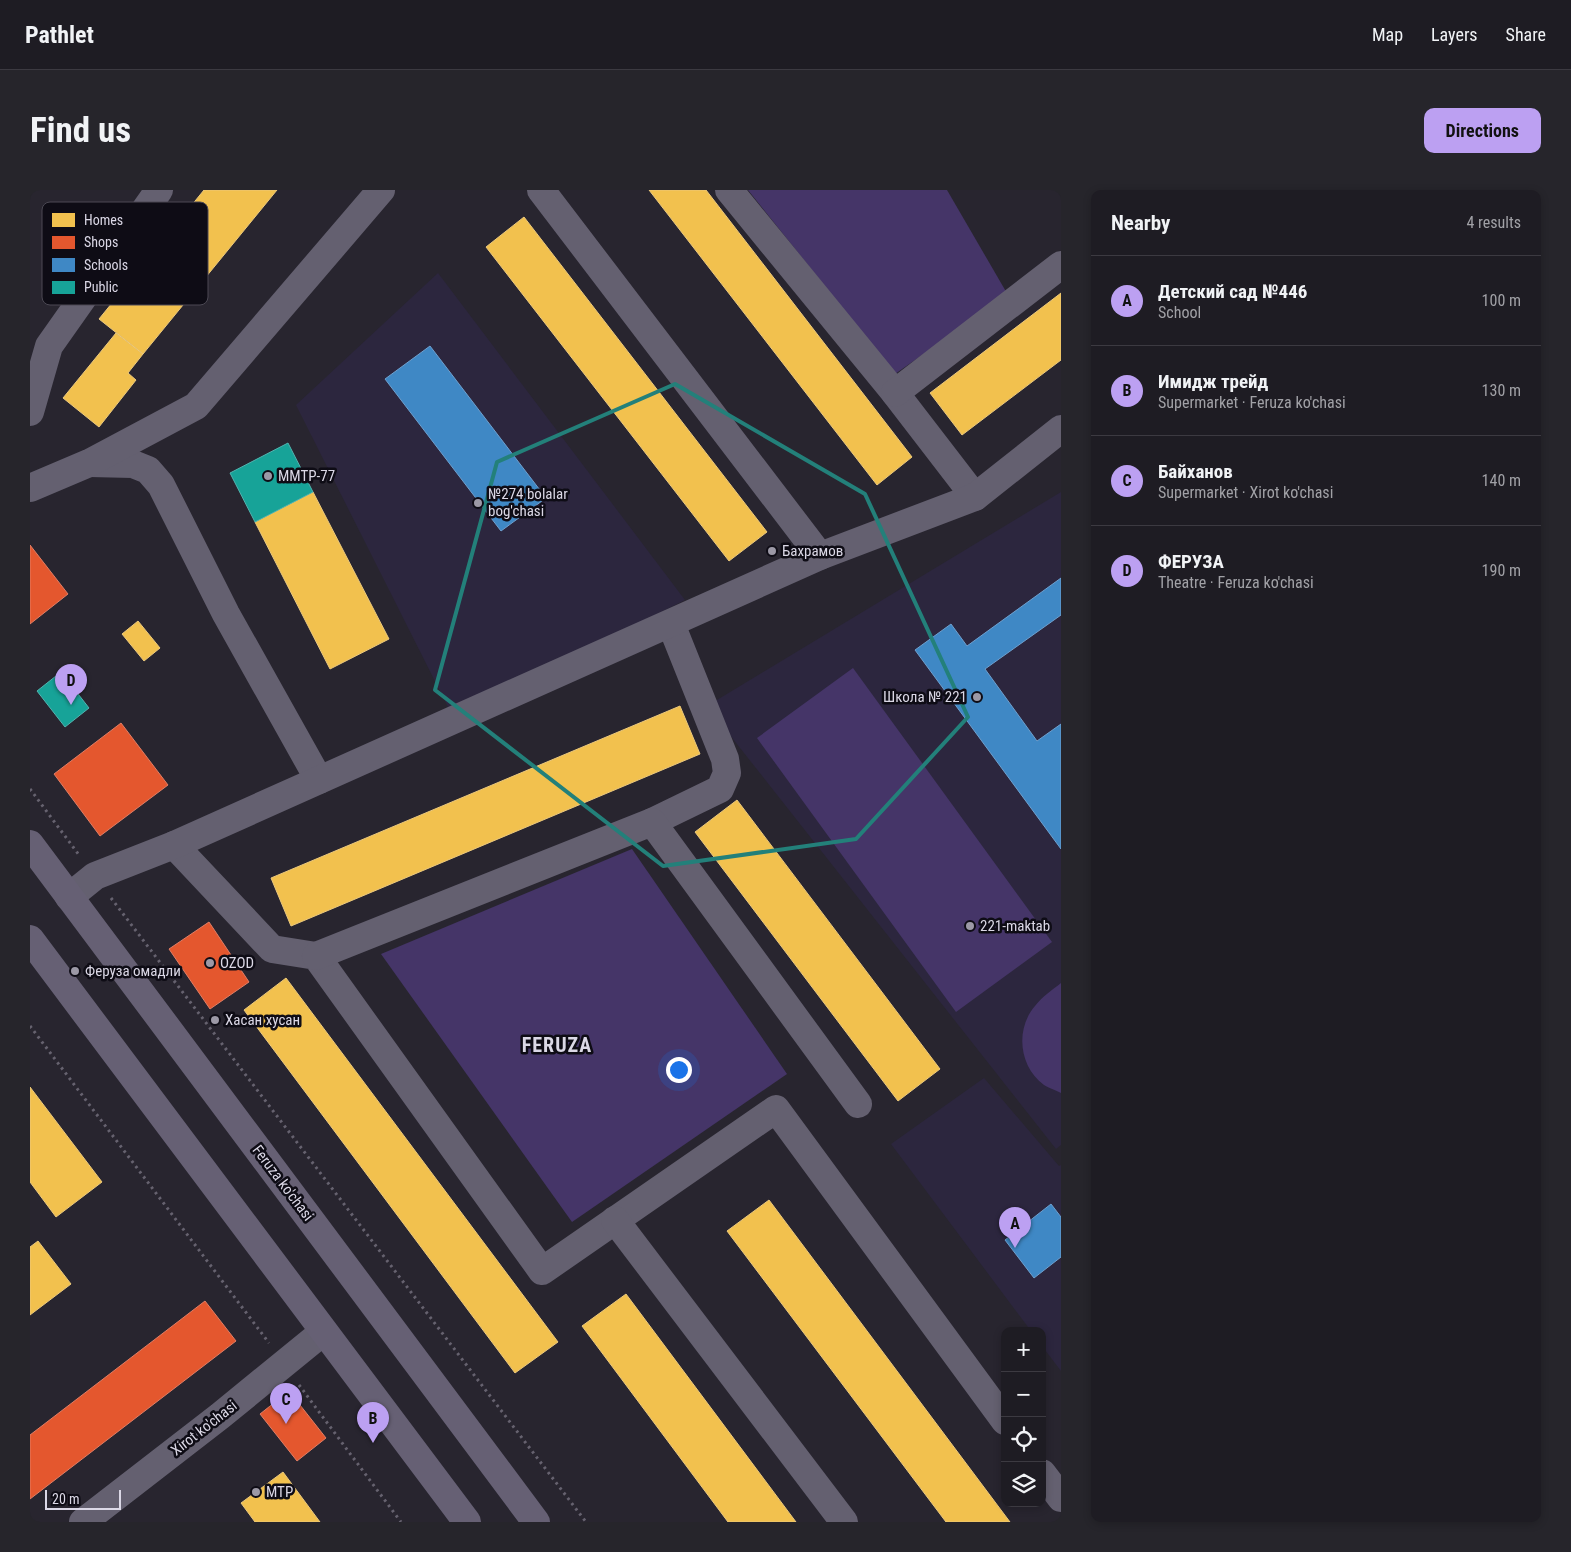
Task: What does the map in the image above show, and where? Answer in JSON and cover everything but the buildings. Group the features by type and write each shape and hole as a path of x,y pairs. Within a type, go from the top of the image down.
{"main road":[{"name":"Feruza ko'chasi","path":"30,844 536,1522"},
{"path":"30,939 467,1522"}],"street":[{"path":"151,202 159,190"},
{"path":"30,488 89,463 196,406 381,190"},
{"path":"541,190 820,556"},
{"path":"729,190 895,393 975,497"},
{"path":"895,393 1061,266"},
{"path":"30,412 49,346 78,305"},
{"path":"69,897 95,876 174,845 820,556 975,497 1061,429"},
{"path":"89,463 133,464 148,470 161,485 226,614 319,780"},
{"path":"174,845 272,949 316,956 652,822 720,789 727,773 725,759 671,624"},
{"path":"652,822 858,1104"},
{"path":"316,956 542,1271 776,1110 1001,1417"},
{"path":"615,1220 844,1522"},
{"name":"Xirot ko'chasi","path":"83,1522 220,1416 323,1332"},
{"path":"1046,1477 1061,1498"}],"path":[{"path":"30,789 586,1522"},
{"path":"30,1026 401,1522"}],"highlighted area":[{"path":"675,384 865,494 968,717 856,839 663,866 435,690 497,462"}],"shaded area":[{"path":"748,190 947,190 1008,295 895,374"},
{"name":"№274 bolalar bog'chasi","path":"438,273 685,600 453,717 296,405"},
{"name":"221-maktab","path":"1061,492 1061,1145 1056,1149 707,706"},
{"path":"853,668 1052,942 956,1012 757,738"},
{"path":"632,849 787,1074 572,1222 381,954"},
{"path":"1061,983 1061,1093 1044,1085 1029,1068 1025,1058 1022,1036 1024,1026 1035,1006"},
{"path":"984,1078 1059,1166 1061,1165 1061,1371 1046,1351 1046,1327 1028,1327 891,1144"}],"place":[{"name":"MMTP-77","path":"268,476"},
{"name":"№274 bolalar bog'chasi","path":"478,503"},
{"name":"Бахрамов","path":"772,551"},
{"name":"Школа № 221","path":"977,697"},
{"name":"ФЕРУЗА","path":"71,705"},
{"name":"221-maktab","path":"970,926"},
{"name":"OZOD","path":"210,963"},
{"name":"Феруза омадли","path":"75,971"},
{"name":"Хасан хусан","path":"215,1020"},
{"name":"Детский сад №446","path":"1015,1248"},
{"name":"Байханов","path":"286,1424"},
{"name":"Имидж трейд","path":"373,1443"},
{"name":"MTP","path":"256,1492"}],"district":[{"name":"FERUZA","path":"557,1045"}]}
